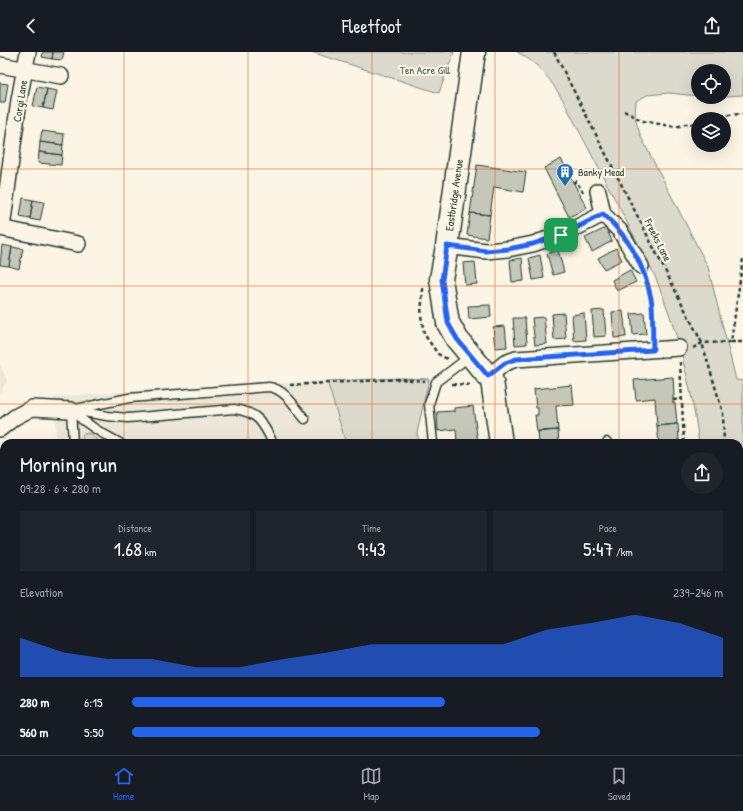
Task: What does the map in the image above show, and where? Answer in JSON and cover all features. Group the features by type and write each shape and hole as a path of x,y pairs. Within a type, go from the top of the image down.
{"street":[{"name":"Corgi Lane","path":"1,228 19,100 28,52"},
{"name":"Eastbridge Avenue","path":"474,52 442,280 448,323 457,339 492,381 500,439"},
{"path":"0,65 61,76"},
{"path":"598,191 603,214 620,231 641,266"},
{"path":"447,246 486,251 508,249 533,244 568,232 603,214"},
{"path":"1,228 78,244"},
{"path":"488,376 505,363 516,359 653,350 679,352"},
{"path":"0,429 15,416 32,408 71,410"}],"lane":[{"path":"433,439 429,404 436,382 470,355"},
{"path":"71,410 129,398 269,387 281,391 304,419"},
{"path":"71,410 128,418 234,409 245,410 253,414 260,421 271,439"},
{"path":"71,410 73,439"},
{"path":"71,410 97,431 112,439"}],"path":[{"name":"Freeks Lane","path":"554,52 702,343 723,413 724,439"},
{"path":"624,111 643,121 676,127 689,122 691,123"},
{"path":"731,115 743,114"},
{"path":"731,342 743,259"},
{"path":"641,266 651,299 653,350"},
{"path":"702,343 743,342"},
{"path":"679,352 684,439"},
{"path":"673,400 682,399"}],"shaded area":[{"path":"0,364 7,381 0,394"},
{"path":"327,381 345,439 56,439 54,397 146,390"}],"green space":[{"name":"Ten Acre Gill","path":"311,52 454,52 439,93"},
{"path":"517,52 743,52 743,95 731,96 731,64 691,64 691,95 669,93 647,95 636,101 635,118 641,137 708,267 736,380 743,381 743,439 698,439 682,357 669,314 654,274 563,100 544,73 533,62"},
{"path":"402,378 429,379 417,433 418,439 345,439 327,381"},
{"path":"90,433 96,439 82,439 83,434"}],"building":[{"path":"43,52 53,52 52,59 42,57"},
{"path":"53,52 64,52 62,60 52,59"},
{"path":"0,83 8,84 5,103 0,103"},
{"path":"37,87 47,89 43,108 33,106"},
{"path":"47,89 57,91 53,110 43,108"},
{"path":"42,131 64,134 63,145 40,142"},
{"path":"40,142 63,145 62,155 39,152"},
{"path":"39,152 62,155 61,165 38,163"},
{"name":"Banky Mead","path":"561,159 587,208 569,217 544,168"},
{"path":"477,165 526,172 523,192 494,187 490,215 470,213"},
{"path":"23,198 33,200 30,219 20,217"},
{"path":"33,200 44,202 40,221 30,219"},
{"path":"470,213 490,215 487,238 467,235"},
{"path":"606,228 612,241 592,252 585,238"},
{"path":"2,245 12,247 9,266 0,265"},
{"path":"12,247 23,249 19,269 9,266"},
{"path":"616,248 622,260 604,269 598,258"},
{"path":"558,250 564,272 553,275 547,254"},
{"path":"540,255 544,278 533,280 529,258"},
{"path":"522,258 524,281 512,282 510,260"},
{"path":"475,262 477,284 465,285 463,263"},
{"path":"630,270 636,282 617,291 612,280"},
{"path":"490,305 491,317 469,319 468,306"},
{"path":"604,310 606,336 594,337 592,311"},
{"path":"623,311 626,337 614,338 612,312"},
{"path":"564,313 566,339 554,340 552,314"},
{"path":"584,313 586,340 574,341 572,315"},
{"path":"644,313 646,334 633,335 631,314"},
{"path":"544,317 547,344 535,345 532,318"},
{"path":"513,318 525,318 527,344 515,345"},
{"path":"505,326 507,347 495,348 493,327"},
{"path":"673,377 673,403 675,403 677,422 676,424 657,426 655,398 636,400 634,380"},
{"path":"572,385 574,405 556,406 558,430 537,432 535,415 538,415 538,408 536,408 534,389"},
{"path":"473,406 477,439 457,439 456,429 438,431 437,412 454,412 454,408"},
{"path":"678,424 679,439 659,439 657,426"},
{"path":"558,430 559,439 539,439 538,431"}],"place":[{"name":"Banky Mead","path":"565,187"}],"route":[{"path":"603,214 620,231 641,266 651,299 653,350 516,359 505,363 488,376 457,339 448,323 442,280 447,246 486,251 508,249 533,244 561,235 603,214"}]}
